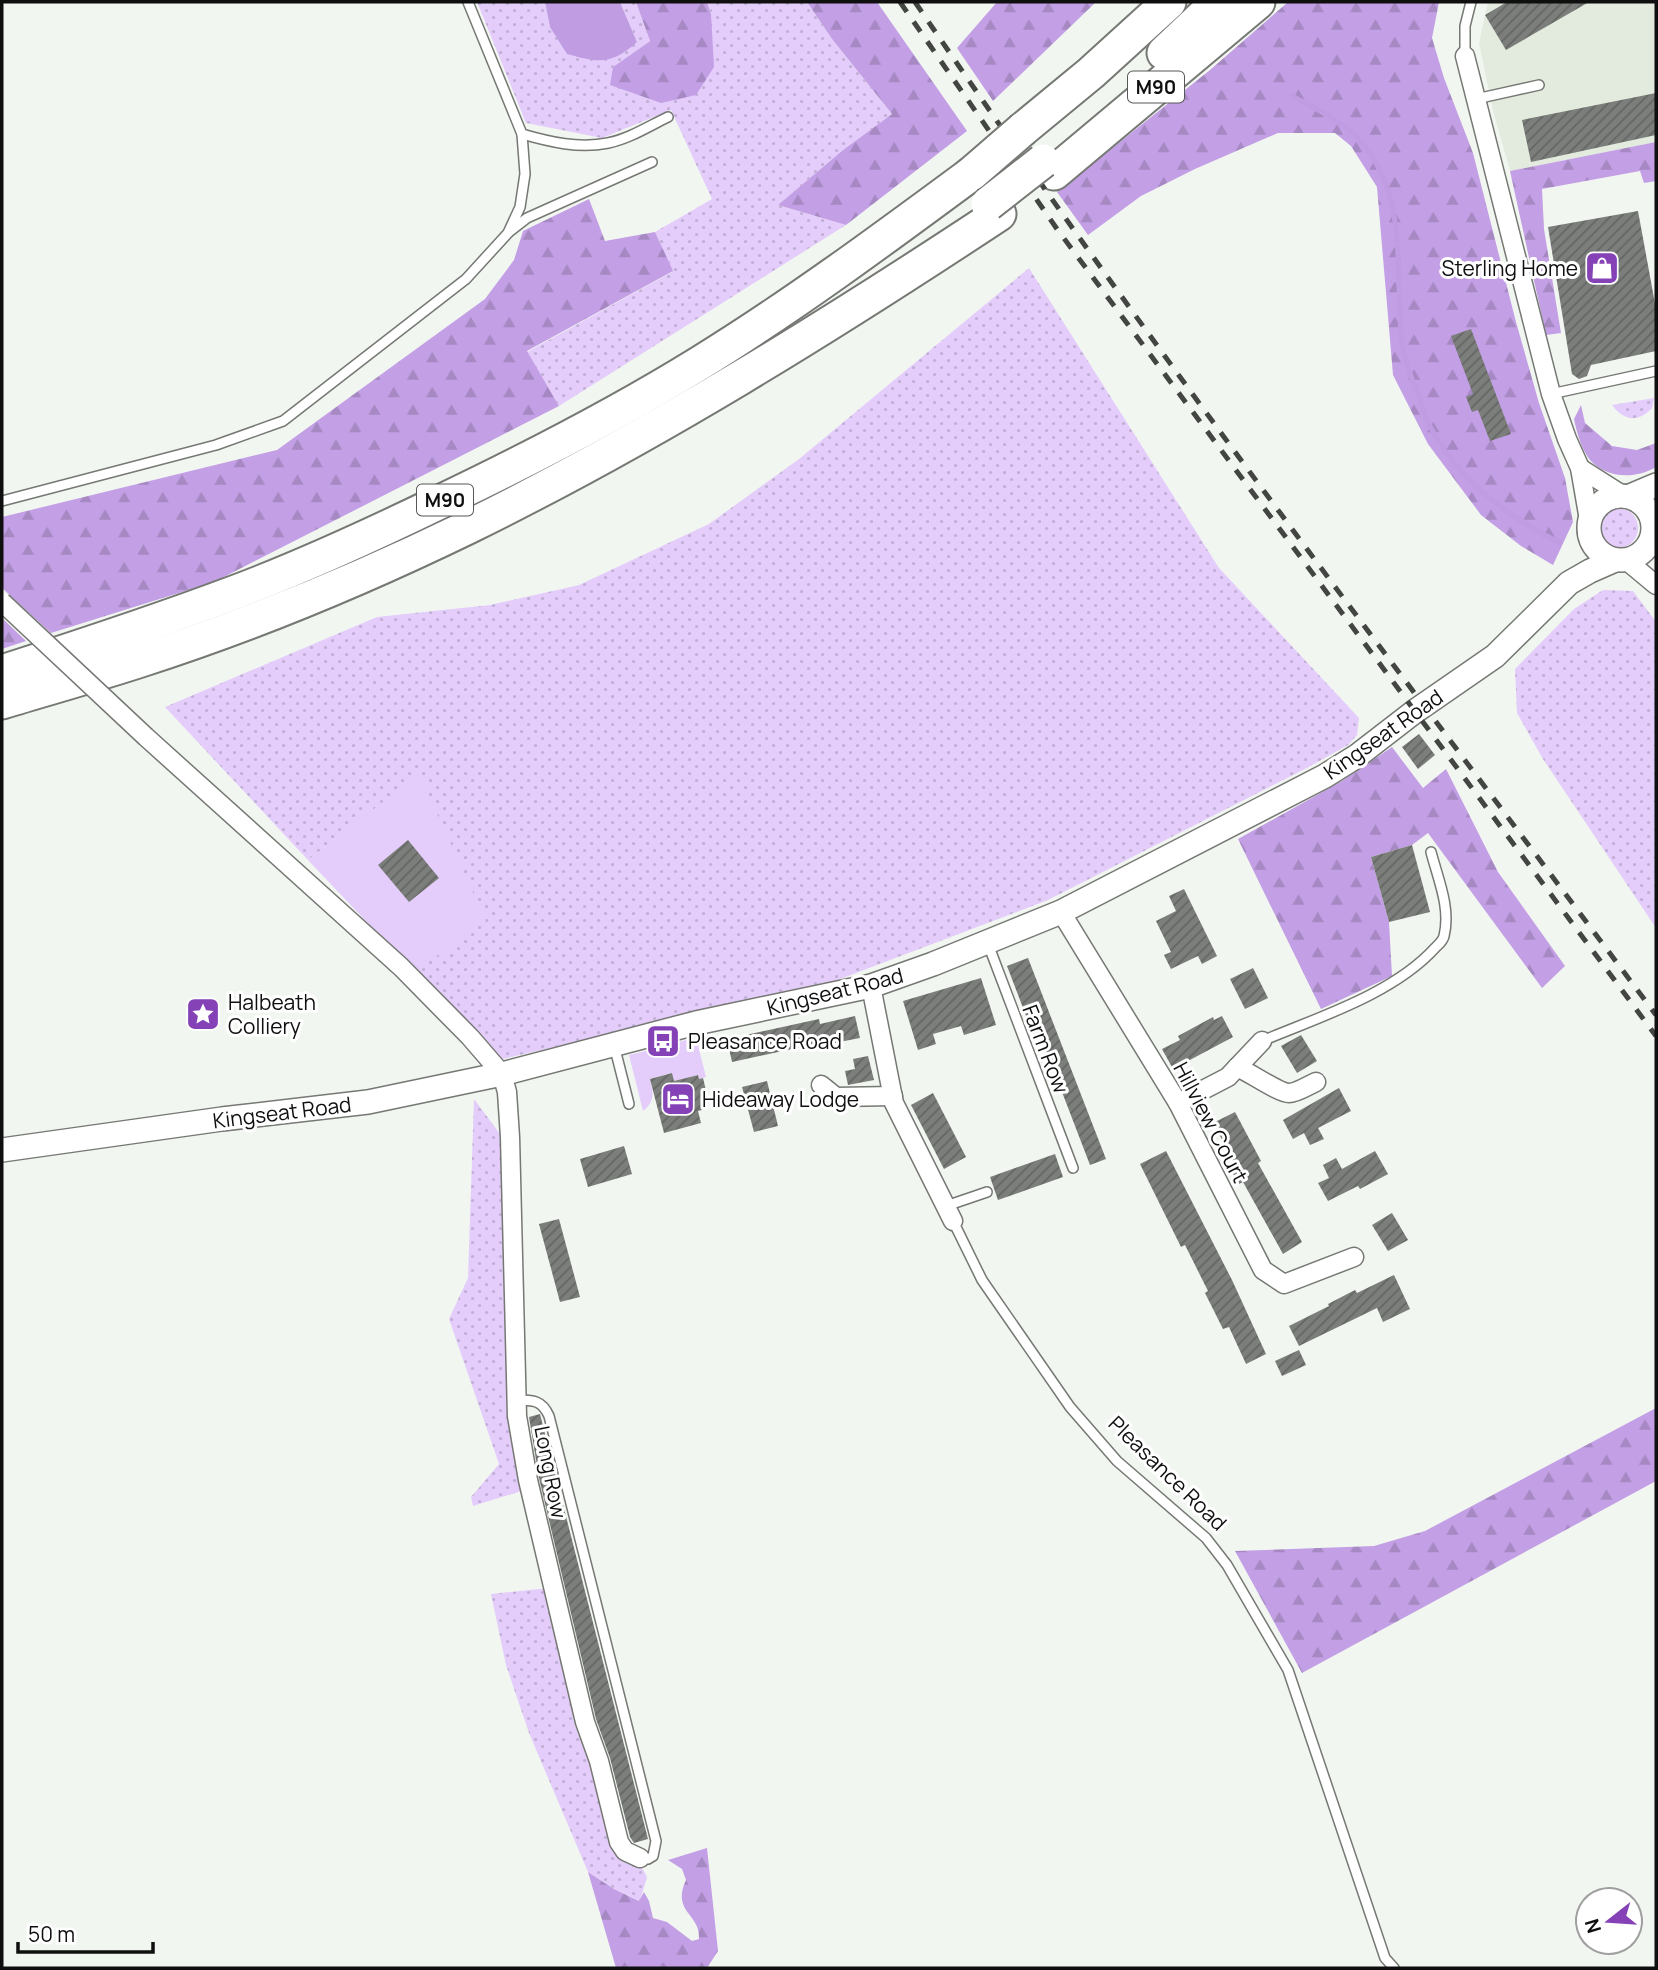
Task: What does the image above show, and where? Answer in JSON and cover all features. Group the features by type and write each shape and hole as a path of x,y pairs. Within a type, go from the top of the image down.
{"highway":[{"name":"M90","path":"1020,127 1140,2"},
{"name":"M90","path":"2,672 129,631 239,591 355,543 542,454 699,364 856,260 1091,73 1169,2"},
{"name":"M90","path":"1048,167 1113,100 1217,2"},
{"name":"M90","path":"2,702 155,655 250,621 467,527 588,466 756,368 994,209 1258,2"}],"street":[{"path":"1465,56 1552,394 1580,468 1591,542 1598,551 1620,560 1656,585"},
{"path":"1580,468 1627,496"},
{"name":"Kingseat Road","path":"1569,583 1594,510 1601,502 1610,497 1627,496 1656,485"},
{"name":"Kingseat Road","path":"2,1150 222,1119 368,1102 502,1074 696,1023 871,986 987,942 1061,912 1279,800 1357,756 1414,712 1495,656 1569,583 1590,571 1643,551 1655,532 1646,507 1627,496"},
{"path":"2,602 146,737 401,967 470,1037 502,1074"},
{"name":"Hillview Court","path":"1061,912 1178,1103 1263,1270 1284,1284 1354,1257"},
{"name":"Pleasance Road","path":"871,986 894,1103 949,1214"},
{"path":"1178,1103 1228,1077 1262,1041"},
{"path":"1237,1067 1280,1092 1292,1093 1315,1082"},
{"name":"Long Row","path":"502,1074 507,1092 510,1137 517,1416 528,1480 585,1723 599,1761 619,1843 625,1851 640,1858"},
{"path":"821,1085 836,1097 893,1096"}],"lane":[{"path":"468,2 523,134 525,174 520,207 508,233"},
{"path":"1465,56 1465,26 1471,2"},
{"path":"1476,99 1539,85"},
{"path":"523,134 554,143 610,143 668,117"},
{"path":"2,501 216,445 283,421 466,279 508,233 527,218 652,162"},
{"path":"1552,394 1656,370"},
{"path":"1262,1041 1394,982 1419,966 1444,939 1447,909 1431,852"},
{"name":"Farm Row","path":"987,942 1073,1168"},
{"path":"614,1043 629,1104"},
{"path":"949,1214 987,1192"},
{"name":"Pleasance Road","path":"949,1214 982,1280 1070,1407 1117,1461 1206,1538 1227,1565 1288,1670 1385,1958 1394,1968"},
{"path":"516,1400 536,1399 550,1416 656,1841 653,1856 648,1859 640,1858"}],"shaded area":[{"path":"477,2 545,2 550,27 637,42 620,2 636,2 650,41 613,67 711,14 707,2 807,2 832,39 892,114 843,150 778,205 846,225 559,406 527,352 672,272 655,232 712,199 671,110 602,138 526,123"},
{"path":"545,2 620,2 637,42 620,55 604,60 567,54 550,27"},
{"path":"1488,2 1656,2 1656,142 1510,171 1493,111 1479,43"},
{"path":"1029,268 1219,568 1359,718 1357,735 1348,745 1048,900 827,984 503,1059 414,972 419,775 308,860 165,707 377,617 490,605 579,585 709,524 799,459"},
{"path":"1654,398 1652,408 1636,418 1626,417 1612,405"},
{"path":"1618,508 1632,514 1638,528 1632,542 1618,548 1604,542 1598,528 1604,514"},
{"path":"1603,590 1633,591 1656,622 1656,928 1543,759 1517,713 1515,669 1574,609"},
{"path":"419,774 486,921 414,972 308,860"},
{"path":"696,1037 706,1077 699,1079 698,1075 674,1081 671,1073 650,1079 652,1100 643,1111 629,1055 674,1044 675,1047 679,1046 679,1042"},
{"path":"474,1099 503,1138 525,1490 473,1506 471,1497 499,1464 449,1319 468,1278"},
{"path":"549,1588 575,1726 604,1796 647,1877 640,1901 614,1889 588,1872 529,1733 506,1665 491,1594"}],"green space":[{"path":"636,2 707,2 711,14 714,67 696,95 661,103 610,85 613,67 650,41"},
{"path":"807,2 877,2 967,131 846,225 778,205 843,150 892,114 832,39"},
{"path":"997,2 1096,2 993,101 957,48"},
{"path":"1288,2 1439,2 1432,38 1444,78 1473,153 1516,322 1539,403 1565,478 1573,522 1553,565 1521,546 1481,515 1428,444 1393,375 1377,187 1351,146 1335,133 1278,133 1141,196 1088,235 1057,192 1210,70"},
{"path":"1656,142 1656,181 1644,183 1640,171 1542,189 1544,229 1561,333 1546,335 1510,171"},
{"path":"589,199 605,241 655,232 673,271 527,351 559,406 214,582 51,633 2,588 2,517 277,450 485,299 514,260 523,231"},
{"path":"1581,405 1585,423 1612,446 1637,450 1656,443 1656,467 1640,474 1622,475 1613,474 1597,466 1585,452 1576,429 1574,419"},
{"path":"2,618 26,641 2,649"},
{"path":"1392,747 1423,788 1446,769 1498,872 1565,966 1542,988 1428,833 1412,845 1371,857 1389,922 1392,976 1321,1009 1238,839 1342,781"},
{"path":"1656,1408 1656,1481 1302,1673 1235,1551 1374,1546 1425,1531"},
{"path":"707,1848 718,1951 707,1968 616,1968 588,1872 639,1901 644,1892 653,1918 667,1922 692,1941 699,1939 696,1924 682,1899 686,1880 682,1869 668,1860"}],"building":[{"path":"1507,2 1589,2 1506,50 1485,15"},
{"path":"1656,93 1656,135 1531,162 1522,120"},
{"name":"Sterling Home","path":"1638,211 1656,309 1656,351 1591,365 1587,376 1579,379 1572,374 1548,227"},
{"path":"1471,329 1511,434 1490,441 1478,410 1472,412 1466,397 1473,394 1451,336"},
{"path":"1419,734 1435,755 1418,769 1402,747"},
{"path":"408,840 439,878 409,902 378,865"},
{"path":"1412,845 1430,912 1389,922 1371,857"},
{"path":"1184,889 1217,956 1202,964 1198,956 1171,969 1164,955 1171,952 1156,921 1176,911 1169,896"},
{"path":"1028,958 1106,1159 1090,1165 1039,1032 1033,1034 1007,966"},
{"path":"1253,968 1268,998 1245,1009 1230,979"},
{"path":"981,978 996,1025 964,1035 961,1026 933,1034 936,1044 918,1050 903,1001"},
{"path":"855,1016 860,1038 834,1043 833,1040 732,1062 727,1039 819,1019 820,1024"},
{"path":"1222,1016 1233,1037 1173,1069 1162,1049 1180,1040 1178,1036 1213,1017 1214,1020"},
{"path":"1301,1035 1317,1061 1297,1073 1281,1046"},
{"path":"868,1056 874,1080 848,1085 845,1071 855,1069 853,1059"},
{"path":"672,1073 674,1081 698,1075 699,1079 703,1078 708,1099 704,1100 706,1109 698,1111 701,1123 664,1133 650,1079"},
{"path":"767,1081 778,1126 754,1132 742,1087"},
{"path":"1339,1088 1351,1111 1318,1128 1324,1139 1310,1145 1304,1133 1293,1139 1283,1120"},
{"path":"933,1093 966,1157 944,1169 911,1105"},
{"path":"1235,1112 1261,1161 1258,1163 1302,1242 1283,1254 1243,1182 1239,1184 1232,1172 1238,1169 1213,1123"},
{"path":"624,1146 632,1174 588,1187 580,1159"},
{"path":"1166,1151 1232,1280 1266,1354 1246,1364 1229,1327 1223,1329 1185,1245 1181,1247 1140,1164"},
{"path":"1375,1151 1388,1174 1360,1189 1358,1186 1328,1201 1318,1183 1329,1178 1323,1165 1336,1158 1342,1169"},
{"path":"1055,1154 1063,1177 998,1200 990,1177"},
{"path":"1392,1213 1408,1240 1388,1251 1372,1225"},
{"path":"559,1219 580,1297 560,1302 539,1224"},
{"path":"1394,1275 1410,1309 1383,1322 1377,1308 1299,1346 1289,1326 1355,1290 1357,1293"},
{"path":"1299,1350 1306,1365 1282,1376 1275,1361"},
{"path":"540,1414 648,1839 634,1843 596,1719 539,1478 529,1417"}],"waterway":[{"path":"1292,96 1351,131 1370,153 1382,176 1391,200 1396,226 1403,348 1425,416 1442,447 1486,495 1522,521 1560,543"}],"railway":[{"path":"900,2 1057,229 1656,1036"},
{"path":"915,2 1187,386 1656,1015"}],"place":[{"name":"Sterling Home","path":"1602,268"},
{"name":"Halbeath Colliery","path":"203,1014"},
{"name":"Pleasance Road","path":"663,1041"},
{"name":"Hideaway Lodge","path":"678,1099"}]}
